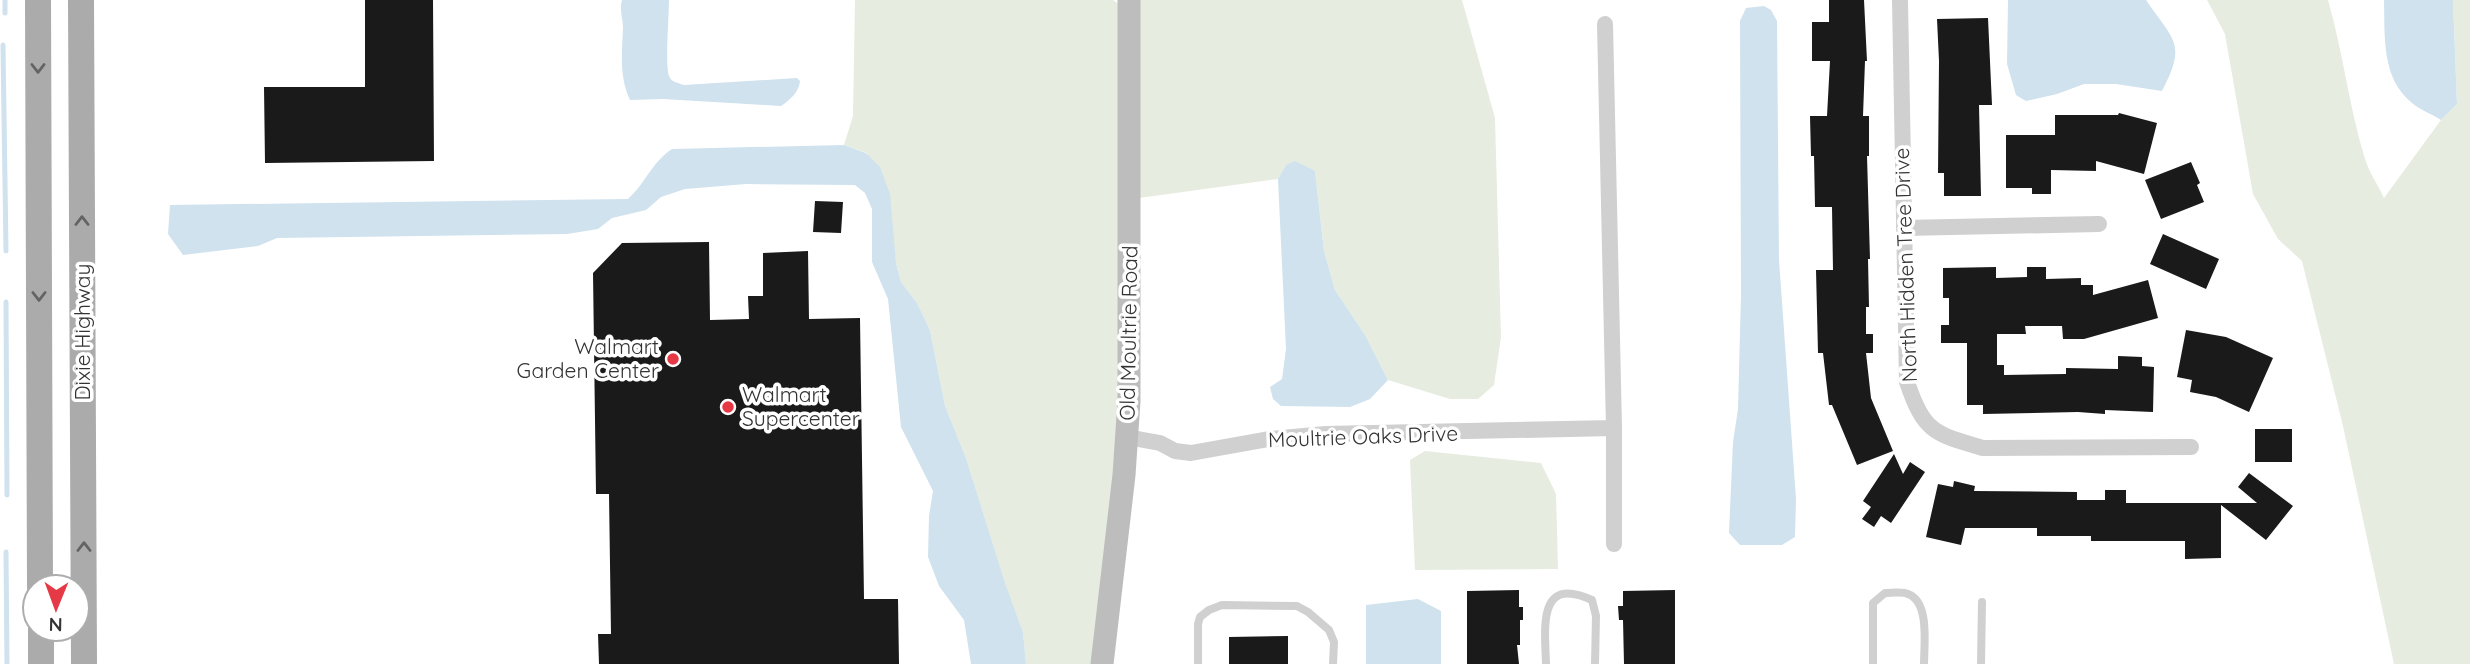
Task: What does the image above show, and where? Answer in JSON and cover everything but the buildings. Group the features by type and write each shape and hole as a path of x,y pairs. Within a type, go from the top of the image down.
{"main road":[{"name":"Dixie Highway","path":"38,0 40,573"},
{"name":"Dixie Highway","path":"81,0 84,664"},
{"name":"Old Moultrie Road","path":"1102,664 1127,437 1130,326 1129,0"},
{"path":"41,643 41,664"}],"street":[{"name":"North Hidden Tree Drive","path":"1900,0 1907,382 1917,411 1933,430 1983,447 2190,446"},
{"path":"1605,24 1614,544"},
{"path":"1904,228 2099,224"},
{"name":"Moultrie Oaks Drive","path":"1127,437 1160,443 1175,451 1191,453 1297,436 1614,428"}],"lane":[{"path":"1873,664 1873,603 1885,593 1908,593 1919,603 1924,617 1924,664"},
{"path":"1546,664 1545,614 1550,601 1562,594 1578,594 1592,600 1596,616 1595,664"},
{"path":"1981,664 1982,602"},
{"path":"1198,664 1200,617 1222,605 1297,606 1329,630 1334,642 1333,664"}],"shaded area":[{"path":"855,0 1113,0 1120,5 1122,326 1115,474 1093,664 1026,664 1023,632 1005,584 966,458 945,406 930,330 917,303 901,282 893,239 867,153 844,145 853,116"},
{"path":"1138,0 1462,0 1495,118 1501,337 1494,385 1478,399 1450,399 1388,380 1365,335 1335,290 1324,251 1315,171 1286,165 1278,179 1139,198"},
{"path":"2207,0 2328,0 2359,139 2367,164 2384,198 2441,120 2457,104 2453,0 2470,0 2470,664 2394,664 2343,426 2302,261 2278,239 2253,194 2225,34"},
{"path":"1425,451 1541,463 1556,494 1558,569 1415,570 1410,460"}],"water":[{"path":"622,0 669,0 668,70 670,78 675,82 684,85 797,78 800,81 798,89 781,106 663,99 630,100 623,74"},
{"path":"2008,0 2146,0 2174,43 2174,62 2162,91 2116,84 2084,84 2026,101 2016,95 2007,64"},
{"path":"2384,0 2453,0 2457,104 2441,120 2412,103 2395,81 2385,42"},
{"path":"1764,6 1771,10 1777,21 1779,260 1796,499 1795,537 1782,545 1740,545 1729,533 1733,442 1738,409 1741,295 1740,21 1746,8"},
{"path":"844,145 866,153 880,167 890,194 896,263 901,282 917,303 930,330 945,406 966,458 1023,632 1026,664 971,664 964,620 939,586 928,557 929,516 933,491 901,427 888,299 872,262 872,209 865,193 855,185 746,184 685,189 661,197 646,210 612,218 598,229 567,234 277,238 258,246 183,255 168,234 170,205 628,199 659,160 672,149"},
{"path":"1295,161 1315,171 1324,251 1335,290 1365,335 1388,380 1370,399 1350,407 1281,406 1273,399 1270,387 1282,379 1286,349 1278,179 1286,165"},
{"path":"1418,599 1441,611 1441,664 1366,664 1366,605"}],"waterway":[{"path":"5,0 5,13"},
{"path":"3,45 6,251"},
{"path":"6,302 7,495"},
{"path":"6,552 7,664"}],"place":[{"name":"Walmart Garden Center","path":"673,359"},
{"name":"Walmart Supercenter","path":"728,407"}]}
